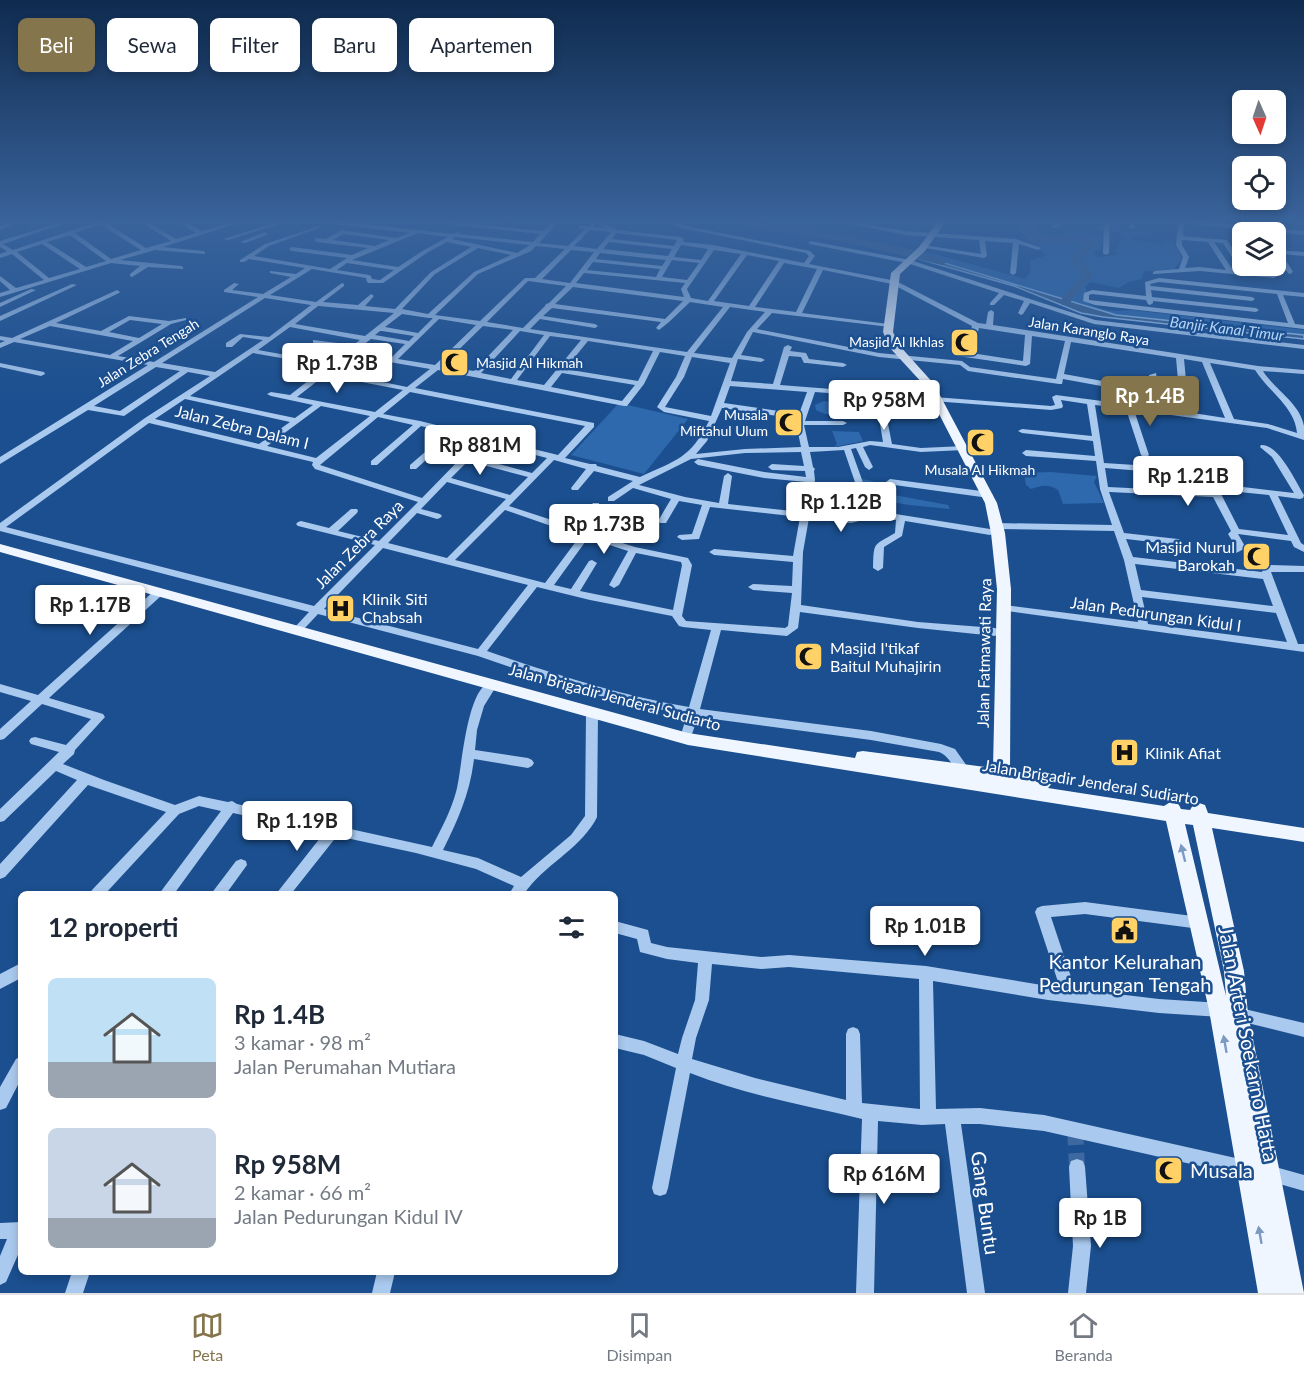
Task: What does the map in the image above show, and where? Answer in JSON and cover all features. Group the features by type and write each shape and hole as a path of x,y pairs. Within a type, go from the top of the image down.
{"main road":[{"path":"888,326 894,282"},
{"name":"Jalan Fatmawati Raya","path":"888,326 891,342 924,376 964,448 984,492 1003,569 1004,608 997,781"},
{"name":"Jalan Fatmawati Raya","path":"993,529 997,781"},
{"name":"Jalan Brigadir Jenderal Sudiarto","path":"0,542 418,661 592,714 710,744 997,781 1304,835"},
{"name":"Jalan Brigadir Jenderal Sudiarto","path":"0,548 158,593 688,731 784,747 963,769 997,781"},
{"name":"Jalan Arteri Soekarno Hatta","path":"1172,810 1209,966 1228,1012 1248,1169 1271,1293"},
{"path":"1200,815 1234,971 1228,1012 1270,1174 1293,1293"},
{"name":"Jalan Brigadir Jenderal Sudiarto","path":"1200,815 1304,826"},
{"path":"1209,966 1234,971"}],"street":[{"path":"3,280 14,290"},
{"path":"0,295 47,280"},
{"path":"0,305 39,287 48,280"},
{"name":"Jalan Zebra Tengah","path":"0,461 291,280"},
{"path":"369,280 383,280"},
{"path":"291,398 382,328 426,280"},
{"path":"393,360 420,335 433,317 469,280"},
{"path":"318,461 409,389 526,280"},
{"path":"539,280 888,326"},
{"path":"476,374 575,280"},
{"path":"672,280 689,282 683,291 688,300"},
{"path":"710,303 726,280"},
{"path":"752,308 770,280"},
{"path":"798,314 814,280"},
{"name":"Jalan Karanglo Raya","path":"885,280 894,282 976,325 1068,341 1258,368 1304,372"},
{"path":"969,280 1079,318 1106,324 1304,347"},
{"path":"1152,310 1147,283 1158,280"},
{"path":"1162,280 1304,295"},
{"path":"217,297 236,284"},
{"path":"1,318 74,285"},
{"path":"0,528 148,420 289,326 342,285"},
{"path":"1148,288 1252,299"},
{"path":"1249,289 1260,322"},
{"path":"226,291 318,304 399,311 657,350 761,360"},
{"path":"0,346 117,292"},
{"path":"992,304 1003,292"},
{"path":"1256,310 1092,292 1086,294 1086,301 1091,302 1304,327"},
{"path":"1279,292 1292,325"},
{"path":"360,307 371,296"},
{"path":"659,328 688,300"},
{"path":"1021,313 1029,301"},
{"path":"713,419 664,410 661,407 680,377 689,354 728,305"},
{"path":"548,306 667,321"},
{"path":"689,457 703,441 719,405 735,359 752,330 770,311"},
{"path":"989,327 991,312"},
{"path":"538,317 595,326"},
{"path":"101,334 129,318 169,323"},
{"path":"113,356 169,323 184,319"},
{"path":"51,324 139,340"},
{"path":"976,325 970,346 962,348 962,358 968,369 1125,386 1129,407 1145,455"},
{"path":"289,326 411,343"},
{"path":"382,328 420,335"},
{"path":"752,330 906,358 962,358 1026,364 1029,334"},
{"path":"512,382 548,334"},
{"path":"229,345 242,335 270,339"},
{"path":"0,338 218,375"},
{"path":"776,386 791,338"},
{"path":"545,389 585,340"},
{"path":"726,383 1056,408 1059,404 1056,397 1068,341"},
{"path":"316,342 356,348"},
{"path":"1291,345 1299,356"},
{"path":"348,353 434,366 622,404 640,384 657,350"},
{"path":"252,351 332,365"},
{"path":"786,353 803,355 807,361 843,365"},
{"path":"1180,357 1183,391 1190,416"},
{"path":"1205,360 1231,422"},
{"path":"0,365 41,374"},
{"path":"1056,397 1268,426 1302,437 1303,426 1298,413 1264,379 1258,368"},
{"path":"87,408 121,414 186,370"},
{"path":"560,370 640,384"},
{"path":"322,372 589,424 590,428 534,476 450,560"},
{"path":"1153,375 1158,411"},
{"path":"503,507 633,550 686,560 687,565 677,614 679,622 683,624 787,632 793,628 803,514 811,474 801,420 812,389"},
{"path":"271,394 420,423 593,466 676,499 854,520 858,512 864,512 993,529 1119,531 1178,542"},
{"path":"185,397 296,421"},
{"path":"1091,402 1104,489 1129,560 1144,627"},
{"path":"261,447 319,404"},
{"path":"719,405 801,420 843,423"},
{"name":"Jalan Zebra Dalam I","path":"148,420 318,461 316,465 318,467 423,501"},
{"path":"1035,422 1039,433"},
{"path":"374,463 420,423"},
{"path":"884,424 888,445"},
{"path":"413,467 453,431"},
{"path":"1022,431 1096,439"},
{"path":"611,500 636,483 689,457 745,451 847,448 870,443 921,450 964,448"},
{"path":"859,446 870,467"},
{"path":"1236,531 1214,487 1299,496 1301,489 1275,455 1264,447"},
{"path":"847,448 862,491"},
{"path":"433,449 534,476"},
{"path":"1026,453 1167,470"},
{"name":"Jalan Zebra Raya","path":"300,627 466,458"},
{"path":"698,462 764,475 811,474"},
{"path":"574,488 593,466"},
{"path":"772,467 811,474"},
{"path":"723,505 728,477"},
{"path":"445,479 513,498"},
{"path":"890,482 984,492"},
{"path":"1104,489 1216,495"},
{"path":"1273,494 1294,539 1304,549"},
{"path":"663,521 676,499"},
{"path":"682,537 696,537 707,503"},
{"path":"572,530 596,505"},
{"path":"415,510 437,516"},
{"path":"332,531 354,511"},
{"path":"878,568 879,547 884,540 899,534 902,518"},
{"path":"301,524 574,593 677,614"},
{"path":"0,528 480,653 608,694 693,712 924,744 951,752 963,769"},
{"path":"1236,531 1294,539"},
{"path":"1231,552 1241,548 1233,534 1236,531"},
{"path":"549,586 585,535"},
{"path":"614,585 633,550"},
{"path":"714,552 798,559"},
{"path":"1129,560 1267,576"},
{"path":"574,593 592,563"},
{"path":"1299,648 1266,570 1271,568 1304,569"},
{"path":"480,653 535,583"},
{"path":"753,587 797,590"},
{"path":"0,736 158,593"},
{"path":"1136,593 1281,610"},
{"path":"796,608 906,624 995,632"},
{"name":"Jalan Pedurungan Kidul I","path":"1004,608 1299,648"},
{"path":"688,731 705,678 717,628"},
{"path":"435,853 453,820 465,782 472,721 482,695 492,685"},
{"path":"0,688 99,717 70,751 0,817"},
{"path":"100,891 176,810 199,801 232,806 478,864 519,889 538,867 585,831 591,817 592,714"},
{"path":"35,741 70,751"},
{"path":"468,754 528,763"},
{"path":"55,765 85,780 141,796 176,810"},
{"path":"0,873 85,780"},
{"path":"168,891 232,806"},
{"path":"285,891 334,830"},
{"path":"220,891 241,865"},
{"path":"1070,995 1042,912 1085,908 1200,923"},
{"path":"618,928 643,934 645,948 650,951 926,973 1070,995 1228,1012 1304,1030"},
{"path":"660,1188 689,1038 702,1000 705,957"},
{"path":"0,982 18,972"},
{"path":"926,973 928,1117"},
{"path":"853,1034 862,1111 865,1293"},
{"path":"618,1042 644,1048 685,1064 755,1086 862,1111 928,1117 980,1116 1044,1123 1270,1174 1304,1184"},
{"path":"0,1102 18,1070"},
{"name":"Gang Buntu","path":"952,1118 976,1293"},
{"path":"1077,1167 1081,1201 1082,1246 1077,1293"},
{"path":"0,1231 18,1230"},
{"path":"0,1276 18,1235"},
{"path":"74,1293 80,1275"},
{"path":"381,1293 385,1275"}],"shaded area":[{"path":"1003,280 1136,280 1119,288 1090,282 1085,287 1087,290 1083,298 1093,306 1112,311 1132,310 1304,330 1304,335 1116,315"},
{"path":"824,401 848,404 854,416 825,414 816,410 815,405"},
{"path":"619,403 688,419 644,474 571,455"},
{"path":"832,431 859,432 863,441 834,447 837,444"},
{"path":"1051,472 1097,476 1094,482 1104,503 1063,504 1058,490 1045,486 1031,489 1026,485 1024,473"},
{"path":"862,479 872,481 889,494 948,505 950,509 909,505 866,497"}],"water":[{"name":"Banjir Kanal Timur","path":"994,280 1001,280 1116,315 1304,335 1304,339 1081,313"}],"waterway":[{"path":"1066,303 1067,298 1083,280"}],"tunnel":[{"path":"1075,1129 1077,1167"}],"place":[{"name":"Masjid Al Ikhlas","path":"965,342"},
{"name":"Masjid Al Hikmah","path":"455,363"},
{"name":"Musala Miftahul Ulum","path":"789,423"},
{"name":"Musala Al Hikmah","path":"980,443"},
{"name":"Masjid Nurul Barokah","path":"1256,556"},
{"name":"Klinik Siti Chabsah","path":"341,608"},
{"name":"Masjid I'tikaf Baitul Muhajirin","path":"809,657"},
{"name":"Klinik Afiat","path":"1124,753"},
{"name":"Kantor Kelurahan Pedurungan Tengah","path":"1125,931"},
{"name":"Musala","path":"1169,1171"}]}
